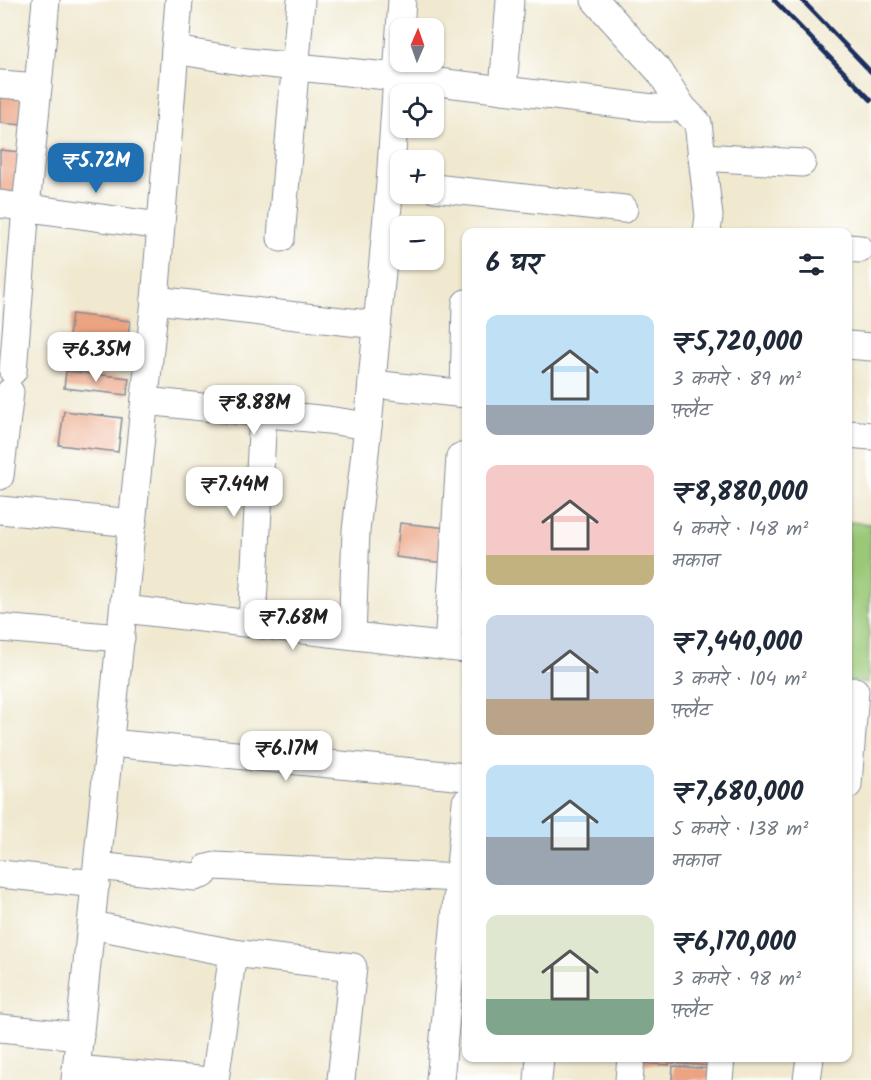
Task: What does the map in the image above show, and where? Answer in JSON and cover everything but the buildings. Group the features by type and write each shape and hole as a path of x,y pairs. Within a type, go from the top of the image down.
{"street":[{"path":"0,476 11,381 13,206 38,87 46,0"},
{"path":"179,0 155,300 76,1074 199,1080"},
{"path":"281,238 301,0"},
{"path":"395,150 396,77 402,0"},
{"path":"503,90 510,0"},
{"path":"595,0 660,72 683,108 698,123 709,216 708,228"},
{"path":"176,50 296,68 396,77 653,108 683,108"},
{"path":"0,84 38,87"},
{"path":"702,157 802,163"},
{"path":"444,189 624,209"},
{"path":"352,635 356,531 377,325 392,204"},
{"path":"13,206 160,226"},
{"path":"155,300 377,325"},
{"path":"852,345 871,347"},
{"path":"372,384 462,394"},
{"path":"145,401 368,426"},
{"path":"252,623 262,414"},
{"path":"852,434 871,436"},
{"path":"124,609 457,648 460,457"},
{"path":"0,510 133,523"},
{"path":"0,628 121,638"},
{"path":"852,748 858,692"},
{"path":"110,743 462,777"},
{"path":"440,1080 462,845"},
{"path":"0,873 195,877 204,874 207,867 215,866 459,878"},
{"path":"92,925 233,953 353,967 341,1080"},
{"path":"215,1080 233,953"},
{"path":"0,1028 80,1036"},
{"path":"538,1080 540,1062"},
{"path":"629,1080 631,1062"},
{"path":"719,1080 721,1062"},
{"path":"807,1080 809,1062"}],"green space":[{"path":"852,522 871,524 868,683 852,681"}],"railway":[{"path":"774,0 871,100"},
{"path":"802,0 871,72"}]}
